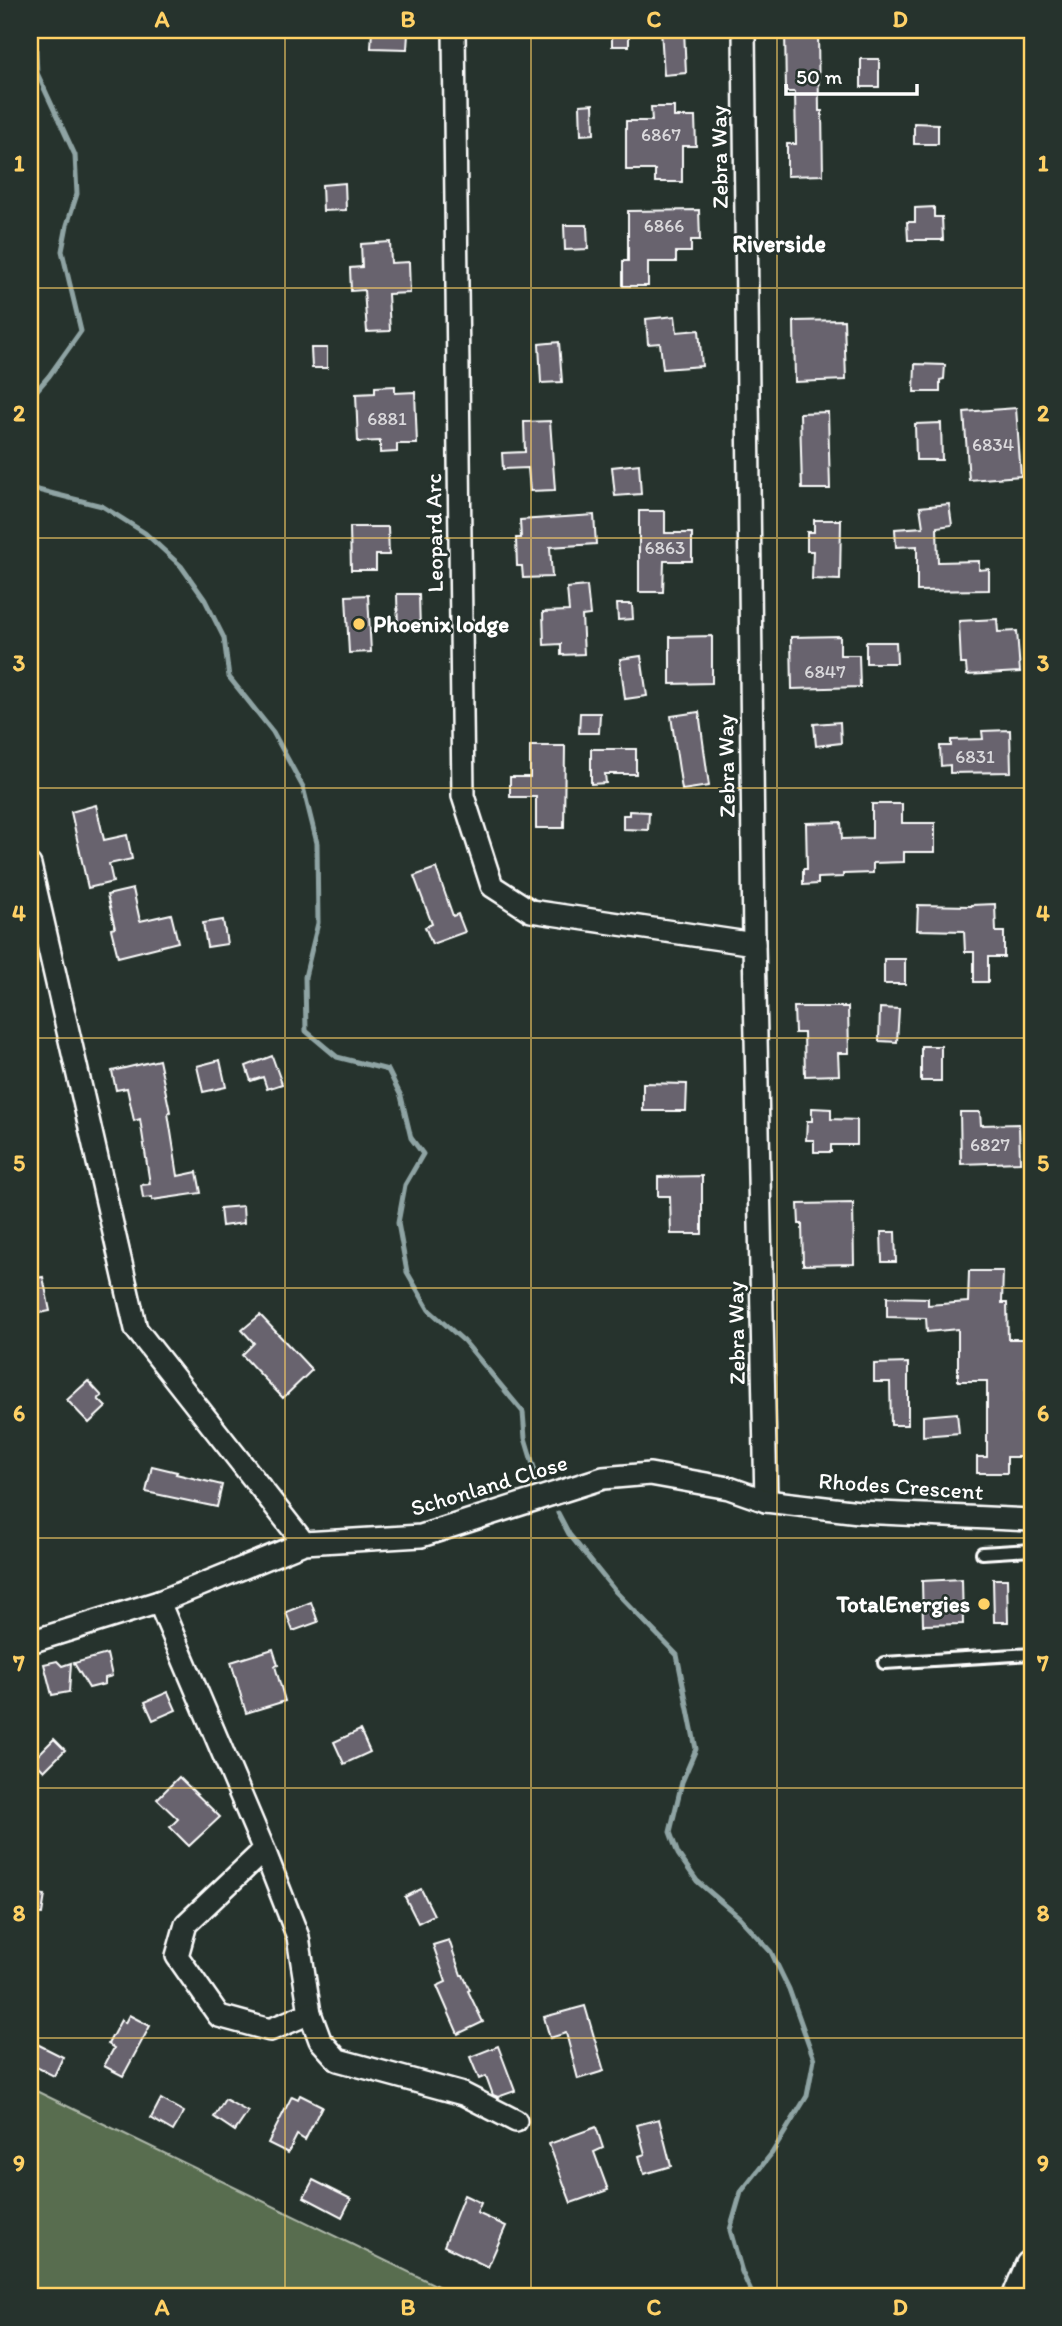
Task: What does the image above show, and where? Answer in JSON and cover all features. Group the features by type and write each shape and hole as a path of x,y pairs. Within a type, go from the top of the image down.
{"highway":[{"path":"1020,2296 1032,2267"}],"street":[{"name":"Leopard Arc","path":"454,30 463,796 492,886 531,911 754,944"},
{"name":"Zebra Way","path":"744,30 754,944 766,1501"},
{"path":"30,864 136,1329 304,1543"},
{"name":"Schonland Close","path":"30,1642 159,1602 304,1543 421,1536 603,1478 650,1474 729,1488 766,1501"},
{"name":"Rhodes Crescent","path":"766,1501 859,1512 1032,1520"},
{"path":"159,1602 298,1937 310,2013 320,2040 338,2060 463,2094 516,2121"},
{"path":"264,1850 186,1924 177,1956 219,2016 270,2030 310,2013"}],"lane":[{"path":"982,1553 1032,1550"},
{"path":"884,1664 1032,1654"}],"green space":[{"path":"30,2088 458,2296 30,2296"}],"building":[{"path":"372,30 408,34 407,49 371,48"},
{"path":"612,30 629,30 629,46 612,46"},
{"path":"661,30 684,30 686,73 664,75"},
{"path":"785,30 818,30 823,175 787,176 787,144 796,144 795,92 786,92"},
{"path":"861,59 879,59 879,87 861,87"},
{"path":"593,104 594,134 581,135 580,105"},
{"path":"651,107 674,107 674,117 695,117 696,146 682,146 682,182 655,182 655,170 626,170 626,121 652,121"},
{"path":"914,123 938,124 938,144 914,144"},
{"path":"345,183 346,210 323,211 322,185"},
{"path":"934,207 934,217 942,217 943,240 908,240 907,222 915,222 915,208"},
{"path":"699,210 700,240 691,240 691,252 676,252 676,262 648,262 648,286 623,286 623,261 628,261 628,211"},
{"path":"564,225 587,225 588,249 565,250"},
{"path":"390,242 391,263 409,262 410,293 388,294 390,331 367,332 364,290 351,291 350,268 362,267 361,244"},
{"path":"675,316 677,332 699,330 702,366 663,369 660,343 648,344 646,319"},
{"path":"844,320 846,380 795,382 794,321"},
{"path":"559,342 562,382 541,383 539,344"},
{"path":"311,348 327,348 327,368 312,368"},
{"path":"915,364 945,365 944,379 940,380 940,392 914,392"},
{"path":"395,386 395,393 415,392 417,444 397,444 397,452 380,453 380,441 358,442 356,394 375,393 375,387"},
{"path":"1016,408 1021,476 969,480 964,412"},
{"path":"828,412 830,489 802,489 800,413"},
{"path":"550,421 555,490 530,491 528,468 503,469 502,453 525,452 524,422"},
{"path":"941,423 942,460 916,460 915,424"},
{"path":"639,464 641,494 615,496 612,467"},
{"path":"949,504 952,525 937,527 938,562 979,561 979,570 989,569 989,590 917,591 917,546 896,547 895,529 923,527 920,507"},
{"path":"639,511 665,511 665,533 692,533 692,561 664,561 663,592 639,592"},
{"path":"594,515 596,544 550,547 552,577 523,578 522,566 517,566 516,538 521,538 520,520"},
{"path":"814,520 841,520 840,580 812,579 813,551 807,551 807,532 814,532"},
{"path":"350,527 388,527 389,555 376,555 376,570 351,570"},
{"path":"587,586 590,615 582,616 584,654 561,655 561,644 544,645 543,612 569,611 567,588"},
{"path":"397,594 419,594 420,630 398,630"},
{"name":"Phoenix lodge","path":"368,595 371,652 349,653 346,596"},
{"path":"617,604 632,604 633,619 618,620"},
{"path":"997,619 998,632 1017,631 1020,672 967,675 966,664 961,664 959,621"},
{"path":"712,636 712,683 670,684 670,637"},
{"path":"840,636 840,655 859,655 860,687 792,689 791,637"},
{"path":"866,642 896,642 897,663 866,663"},
{"path":"641,656 647,696 625,699 620,659"},
{"path":"699,712 709,786 682,790 671,716"},
{"path":"580,713 600,713 599,733 579,733"},
{"path":"840,722 841,743 816,746 814,724"},
{"path":"1010,730 1011,772 950,773 950,765 941,766 940,746 951,746 951,740 983,739 982,731"},
{"path":"530,746 565,746 564,828 536,828 536,797 510,797 510,777 530,777"},
{"path":"591,749 636,749 636,774 605,774 606,783 591,784"},
{"path":"872,804 902,804 902,823 935,823 935,852 904,852 904,862 873,863 873,873 818,878 818,884 803,885 803,869 807,869 806,823 841,822 842,839 872,838"},
{"path":"96,805 104,840 127,835 132,859 109,864 113,882 88,888 71,812"},
{"path":"629,811 649,812 648,830 623,829 623,815 629,815"},
{"path":"436,868 453,916 458,914 465,932 432,944 425,927 432,924 414,876"},
{"path":"133,889 140,921 171,914 178,942 118,957 111,929 115,928 107,895"},
{"path":"995,904 996,932 1004,932 1004,957 988,957 988,982 974,982 974,952 965,952 964,931 917,930 918,905"},
{"path":"223,920 227,944 207,947 203,923"},
{"path":"884,959 905,959 905,984 884,984"},
{"path":"794,1007 848,1007 849,1053 838,1053 839,1075 805,1076 804,1033 795,1033"},
{"path":"880,1008 899,1009 897,1042 879,1041"},
{"path":"921,1046 941,1046 941,1081 921,1081"},
{"path":"272,1056 282,1084 267,1089 263,1077 251,1081 246,1066"},
{"path":"159,1060 170,1112 168,1113 178,1176 197,1172 201,1193 152,1200 152,1197 143,1198 141,1185 150,1184 140,1119 134,1121 127,1088 116,1090 112,1071"},
{"path":"220,1060 226,1087 203,1092 197,1066"},
{"path":"643,1083 687,1084 686,1111 643,1111"},
{"path":"812,1108 831,1109 831,1119 857,1120 857,1145 831,1145 831,1152 814,1152 814,1140 806,1140 807,1121 812,1121"},
{"path":"960,1112 980,1112 981,1125 1019,1124 1020,1162 961,1164"},
{"path":"702,1176 702,1234 671,1234 670,1196 658,1196 658,1177"},
{"path":"853,1203 854,1264 803,1265 802,1224 799,1224 798,1204"},
{"path":"243,1206 244,1223 222,1226 220,1208"},
{"path":"881,1232 895,1232 896,1262 882,1262"},
{"path":"969,1271 1003,1271 1002,1303 1007,1303 1008,1339 1026,1339 1025,1457 1007,1457 1007,1473 977,1473 977,1457 987,1457 987,1381 958,1381 958,1329 927,1332 926,1318 887,1317 887,1297 928,1298 928,1305 968,1302"},
{"path":"43,1277 50,1311 30,1315 30,1279"},
{"path":"260,1315 312,1370 283,1398 242,1355 254,1343 242,1330"},
{"path":"908,1363 908,1425 891,1425 890,1382 874,1382 874,1364"},
{"path":"88,1381 102,1396 98,1399 106,1407 89,1423 67,1400"},
{"path":"957,1413 959,1433 923,1436 923,1416"},
{"path":"152,1466 222,1485 217,1507 146,1492"},
{"path":"962,1579 963,1624 923,1625 922,1581"},
{"path":"993,1579 1007,1579 1008,1622 994,1622"},
{"path":"311,1602 318,1622 293,1631 286,1612"},
{"path":"273,1649 285,1701 246,1713 231,1662"},
{"path":"107,1654 112,1676 105,1678 105,1684 89,1688 74,1663"},
{"path":"57,1661 62,1666 71,1663 69,1692 52,1695 44,1664"},
{"path":"168,1692 176,1710 153,1720 145,1702"},
{"path":"360,1730 370,1752 344,1764 334,1742"},
{"path":"54,1739 65,1750 44,1771 33,1760"},
{"path":"179,1777 220,1817 189,1846 170,1827 178,1819 157,1799"},
{"path":"421,1889 434,1915 418,1923 405,1897"},
{"path":"30,1893 45,1895 42,1914 30,1913"},
{"path":"449,1940 461,1975 483,2022 458,2034 437,1986 446,1982 433,1945"},
{"path":"585,2006 604,2071 578,2079 566,2033 550,2038 544,2017"},
{"path":"129,2015 150,2026 123,2076 104,2066 114,2048 108,2044 121,2020 125,2023"},
{"path":"37,2044 63,2057 54,2076 30,2064"},
{"path":"498,2046 515,2091 498,2097 493,2095 486,2076 479,2079 470,2057"},
{"path":"300,2095 322,2106 305,2140 297,2135 288,2153 268,2143 292,2096 298,2099"},
{"path":"161,2099 184,2112 173,2131 151,2118"},
{"path":"225,2099 248,2112 235,2131 214,2117"},
{"path":"659,2119 671,2166 644,2174 639,2156 645,2154 637,2125"},
{"path":"596,2127 603,2148 594,2152 608,2190 571,2203 549,2144"},
{"path":"313,2180 351,2199 342,2217 304,2197"},
{"path":"464,2195 481,2203 477,2213 506,2226 488,2267 444,2246"}],"waterway":[{"path":"30,398 81,331 62,251 77,194 75,155 37,73 35,30"},
{"path":"30,488 102,506 145,533 181,566 205,600 224,638 229,677 273,732 303,787 317,843 318,923 305,977 306,1031 337,1057 388,1070 401,1096 411,1138 423,1154 405,1185 398,1223 407,1272 429,1310 464,1341 523,1412 525,1438 537,1478"},
{"path":"558,1513 569,1534 615,1591 677,1655 696,1749 682,1782 670,1832 678,1854 697,1881 739,1917 771,1952 789,1989 814,2059 807,2096 772,2153 741,2192 730,2230 742,2272 753,2296"}],"place":[{"name":"Phoenix lodge","path":"359,624"},
{"name":"TotalEnergies","path":"984,1604"}],"district":[{"name":"Riverside","path":"779,243"}]}
